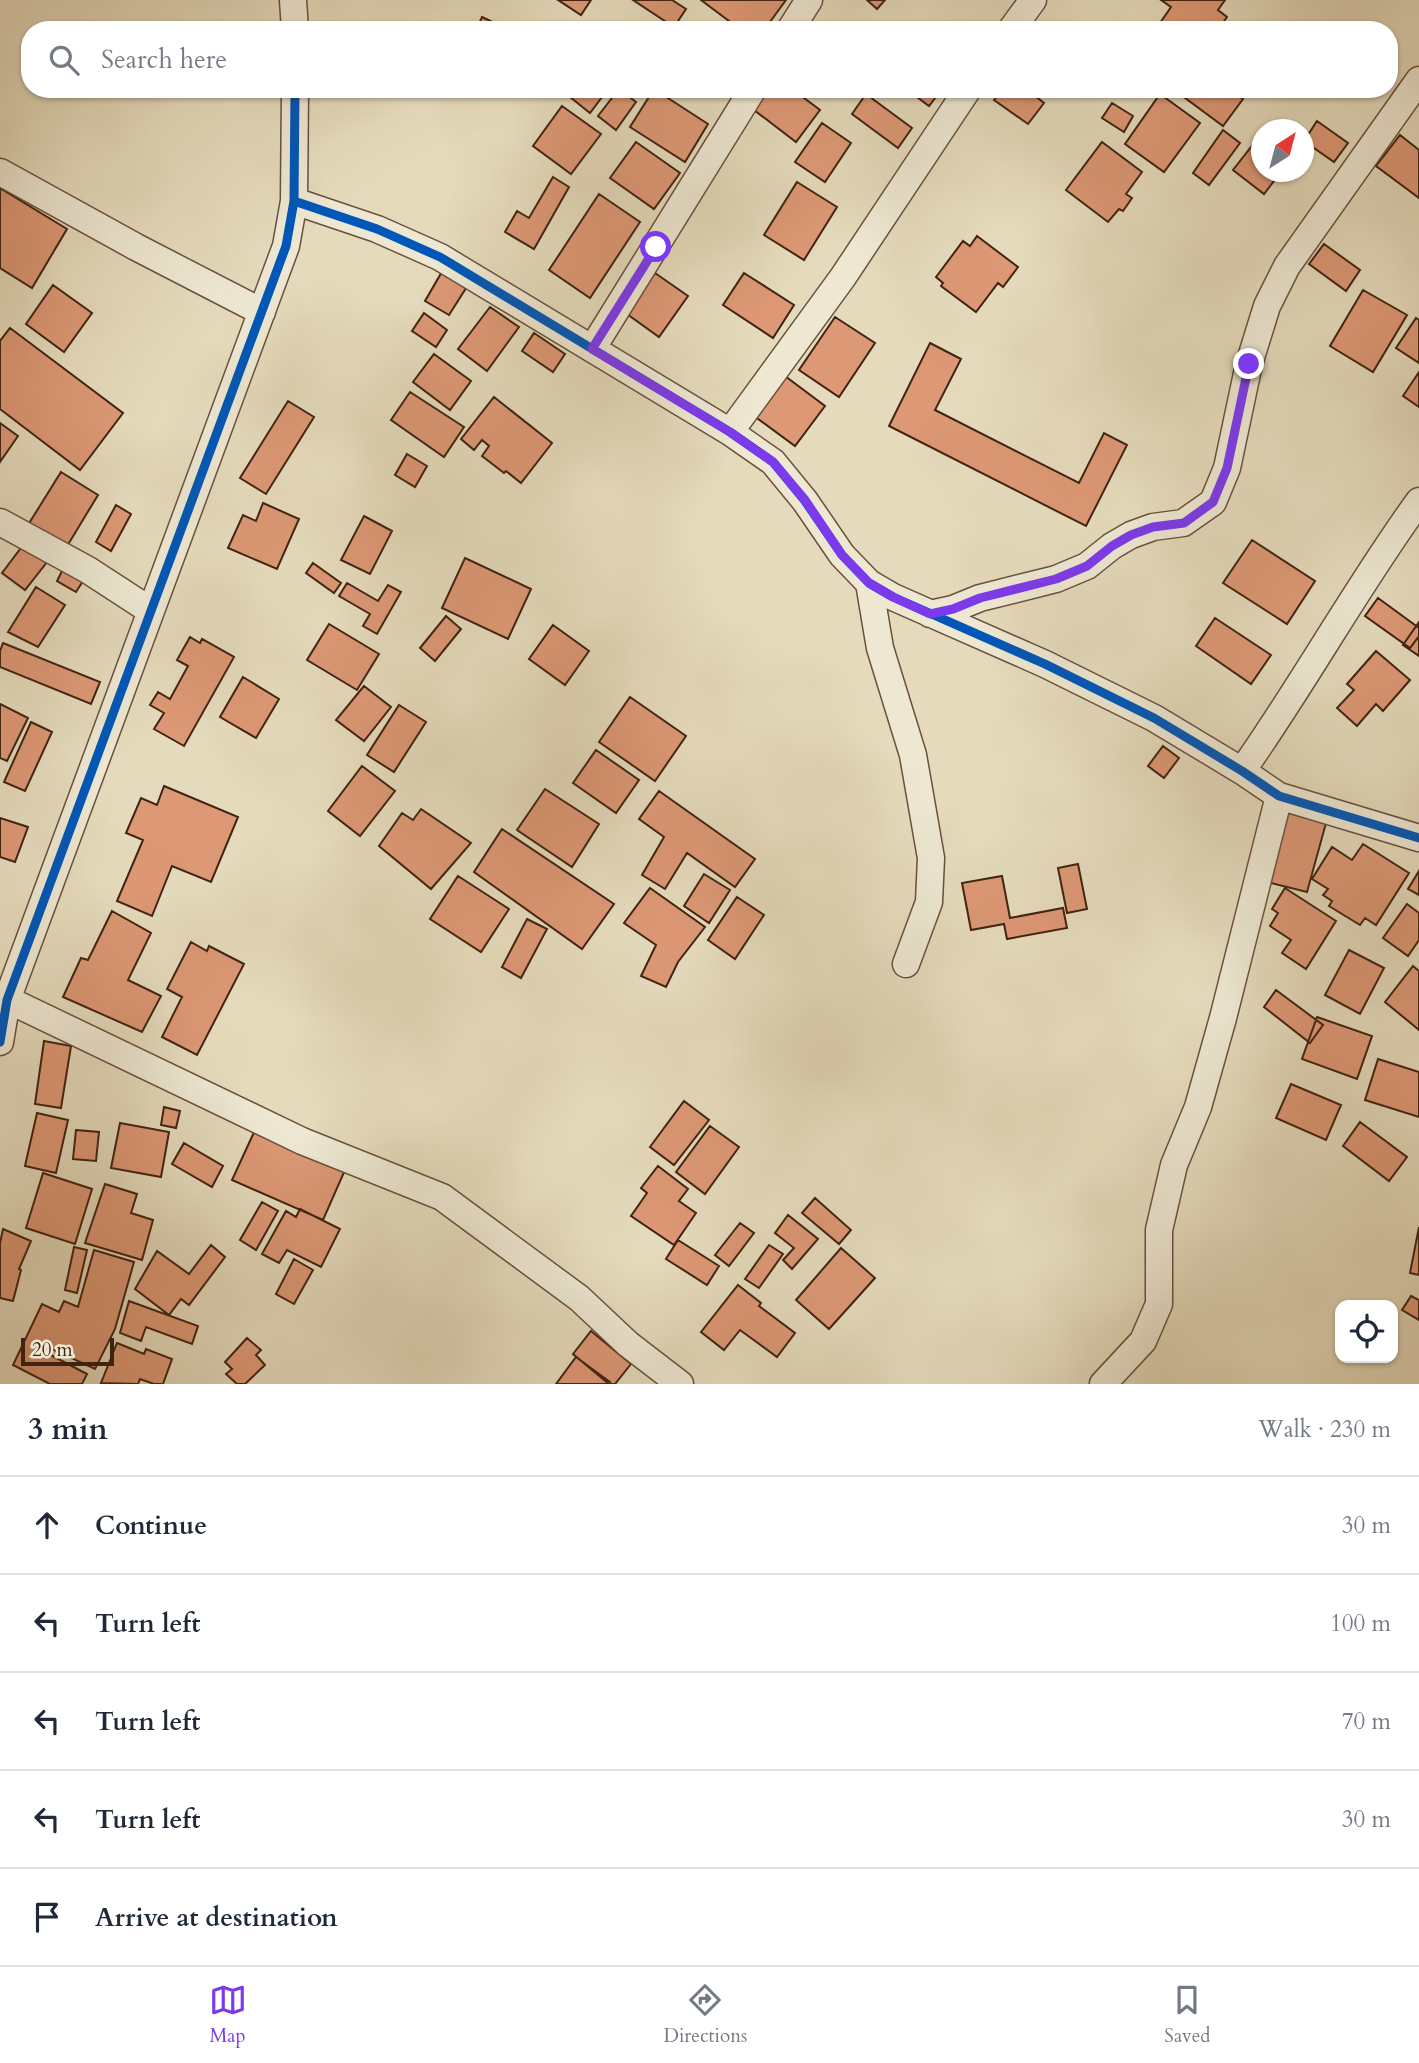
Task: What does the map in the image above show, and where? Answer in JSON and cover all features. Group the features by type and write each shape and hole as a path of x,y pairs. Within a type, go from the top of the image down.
{"street":[{"path":"293,0 294,21"},
{"path":"796,21 809,0"},
{"path":"1018,21 1033,0"},
{"path":"930,614 1056,579 1087,566 1131,535 1153,527 1184,523 1213,502 1227,468 1253,352 1267,306 1287,266 1419,80"},
{"path":"0,1042 4,998 286,246 293,201 295,98"},
{"path":"592,349 747,98"},
{"path":"730,432 843,278 962,98"},
{"path":"0,172 262,312"},
{"path":"293,201 377,229 440,257 730,432 773,462 805,500 842,555 869,583 893,597 1045,664 1154,719 1279,796 1419,838"},
{"path":"1242,771 1280,717 1390,542 1419,501"},
{"path":"0,522 88,570 151,611"},
{"path":"869,583 880,648 912,755 931,858 929,902 906,964"},
{"path":"1103,1384 1143,1341 1159,1304 1159,1230 1171,1178 1198,1107 1279,796"},
{"path":"4,998 302,1141 442,1197 579,1298 628,1345 680,1384"}],"building":[{"path":"558,0 591,0 581,15"},
{"path":"633,0 672,0 686,9 678,21 665,21"},
{"path":"701,0 786,0 771,21 729,21"},
{"path":"867,0 885,0 877,9"},
{"path":"1161,0 1225,0 1218,10 1227,17 1224,21 1161,21 1171,7"},
{"path":"571,98 601,98 590,113"},
{"path":"612,98 631,98 636,102 616,130 598,116"},
{"path":"648,98 668,98 708,124 685,162 630,127"},
{"path":"763,98 804,98 820,110 796,142 754,110"},
{"path":"863,98 871,98 912,128 898,148 852,114"},
{"path":"918,98 935,98 929,106"},
{"path":"1038,98 1044,103 1028,124 994,100"},
{"path":"1157,98 1166,98 1200,123 1164,172 1125,144"},
{"path":"1185,98 1242,98 1223,126"},
{"path":"1112,103 1133,116 1124,132 1102,118"},
{"path":"562,106 601,134 571,174 533,146"},
{"path":"1317,121 1348,143 1334,162 1314,148 1314,126"},
{"path":"822,123 851,143 825,182 795,162"},
{"path":"1223,130 1240,143 1209,185 1193,173"},
{"path":"1400,135 1419,150 1419,198 1376,166"},
{"path":"636,142 680,173 654,209 610,178"},
{"path":"1102,142 1142,172 1126,194 1132,198 1123,211 1119,209 1108,222 1066,190"},
{"path":"1251,147 1251,182 1273,182 1264,194 1233,170"},
{"path":"553,177 569,187 534,249 505,232 517,211 529,218"},
{"path":"797,182 837,207 804,260 764,235"},
{"path":"0,188 67,229 32,288 0,268"},
{"path":"599,194 640,222 590,298 549,270"},
{"path":"977,236 1018,267 1003,287 998,283 976,312 941,286 943,283 936,277 963,241 970,246"},
{"path":"1324,244 1360,270 1346,291 1309,264"},
{"path":"443,270 468,285 449,315 425,301"},
{"path":"655,273 688,296 659,337 627,314"},
{"path":"744,273 794,305 773,338 723,305"},
{"path":"53,285 92,313 64,352 26,324"},
{"path":"1363,290 1407,315 1373,372 1330,346"},
{"path":"490,307 519,327 487,371 458,349"},
{"path":"424,313 447,330 436,347 412,331"},
{"path":"835,317 875,343 839,397 799,370"},
{"path":"1416,318 1419,320 1419,363 1396,348"},
{"path":"10,328 123,413 80,470 0,409 0,341"},
{"path":"534,333 565,354 553,372 522,351"},
{"path":"930,343 961,359 935,410 1079,483 1104,433 1127,445 1086,526 889,426"},
{"path":"434,354 471,381 450,410 413,382"},
{"path":"1419,372 1419,407 1403,396"},
{"path":"785,376 825,406 795,446 754,416"},
{"path":"410,392 464,427 444,457 391,420"},
{"path":"494,397 552,443 521,483 482,456 489,446 482,440 474,450 461,439"},
{"path":"288,401 314,417 266,494 240,478"},
{"path":"0,423 18,436 0,462"},
{"path":"407,454 427,466 415,487 395,475"},
{"path":"61,472 98,495 66,548 28,525"},
{"path":"263,503 299,519 277,569 228,548 243,515 256,521"},
{"path":"116,505 131,514 111,551 96,542"},
{"path":"364,516 392,531 370,574 341,560"},
{"path":"27,540 51,557 25,590 2,573"},
{"path":"1252,540 1315,581 1287,624 1223,583"},
{"path":"465,558 531,589 508,639 442,608"},
{"path":"313,563 341,583 334,593 306,573"},
{"path":"63,569 83,581 76,592 57,581"},
{"path":"347,583 378,601 388,585 401,592 377,634 363,626 370,614 339,596"},
{"path":"36,587 65,605 38,647 8,632"},
{"path":"1378,598 1419,628 1419,636 1410,648 1365,616"},
{"path":"446,616 461,629 435,661 420,648"},
{"path":"1215,618 1271,655 1251,684 1196,646"},
{"path":"1419,622 1419,656 1403,645"},
{"path":"329,624 379,654 357,690 307,660"},
{"path":"553,625 589,651 565,685 529,659"},
{"path":"190,637 200,643 202,639 234,657 184,746 154,729 164,713 150,705 158,692 170,699 188,666 177,660"},
{"path":"3,643 100,682 91,704 0,667"},
{"path":"1376,651 1410,680 1383,711 1376,704 1357,726 1337,708 1354,690 1347,684"},
{"path":"243,677 279,699 256,738 220,717"},
{"path":"364,686 391,707 364,741 336,720"},
{"path":"630,697 686,736 655,781 599,742"},
{"path":"0,704 28,718 7,761 0,758"},
{"path":"399,705 426,722 394,772 367,755"},
{"path":"31,722 52,732 25,791 4,782"},
{"path":"1163,746 1179,758 1164,778 1148,766"},
{"path":"596,750 639,780 616,813 573,783"},
{"path":"362,766 395,791 360,836 328,811"},
{"path":"164,786 238,817 211,882 172,866 152,916 117,901 143,840 126,833 141,798 157,805"},
{"path":"545,789 599,824 572,867 517,830"},
{"path":"659,791 755,859 735,887 687,853 665,889 642,875 664,837 639,819"},
{"path":"421,809 471,843 431,889 379,846 402,813 413,820"},
{"path":"1282,811 1326,823 1307,892 1263,881"},
{"path":"0,818 28,827 15,862 0,857"},
{"path":"502,829 614,904 582,949 474,872"},
{"path":"1363,844 1409,873 1376,925 1365,918 1360,925 1329,906 1332,901 1323,895 1328,889 1312,879 1332,847 1352,860"},
{"path":"1078,864 1087,909 1067,913 1058,868"},
{"path":"1419,871 1419,895 1408,889"},
{"path":"704,874 730,890 709,923 684,906"},
{"path":"458,876 509,909 481,952 430,919"},
{"path":"1002,876 1010,918 1063,908 1067,928 1007,939 1004,924 971,930 962,883"},
{"path":"650,888 705,927 678,962 666,987 641,976 656,945 624,923"},
{"path":"1285,888 1336,921 1306,969 1282,953 1291,940 1270,926 1278,913 1272,909"},
{"path":"737,897 764,915 735,959 708,940"},
{"path":"1407,904 1419,913 1419,940 1408,956 1383,938"},
{"path":"112,911 151,933 128,980 161,996 142,1032 63,997 81,958 88,960"},
{"path":"527,919 547,929 521,978 502,967"},
{"path":"191,942 207,951 209,946 244,964 197,1055 162,1037 182,997 167,989"},
{"path":"1349,950 1384,968 1360,1014 1325,995"},
{"path":"1413,966 1419,971 1419,1030 1385,1002"},
{"path":"1276,990 1323,1025 1310,1043 1264,1007"},
{"path":"1317,1017 1372,1036 1357,1079 1302,1059"},
{"path":"44,1041 71,1046 61,1108 35,1104"},
{"path":"1378,1059 1419,1072 1419,1117 1365,1100"},
{"path":"1291,1084 1341,1105 1326,1140 1276,1118"},
{"path":"684,1101 709,1120 674,1165 650,1147"},
{"path":"164,1107 180,1111 176,1128 161,1125"},
{"path":"37,1113 68,1120 56,1173 25,1166"},
{"path":"1360,1122 1407,1157 1389,1181 1343,1146"},
{"path":"120,1123 169,1132 161,1177 111,1168"},
{"path":"710,1126 739,1147 705,1194 676,1172"},
{"path":"76,1130 99,1132 96,1161 73,1159"},
{"path":"255,1130 345,1170 323,1220 232,1180"},
{"path":"184,1143 223,1166 212,1187 172,1164"},
{"path":"658,1166 688,1189 679,1201 696,1213 674,1245 631,1216 647,1193 641,1188"},
{"path":"43,1173 92,1189 75,1244 26,1228"},
{"path":"105,1184 137,1194 131,1213 153,1220 142,1260 85,1243"},
{"path":"815,1198 851,1230 839,1244 802,1213"},
{"path":"262,1202 278,1211 256,1250 240,1240"},
{"path":"300,1209 340,1229 321,1267 287,1250 279,1263 262,1254 286,1211 296,1217"},
{"path":"788,1215 818,1239 792,1269 783,1260 794,1248 775,1233"},
{"path":"740,1223 754,1233 729,1266 715,1255"},
{"path":"1419,1227 1419,1275 1410,1273"},
{"path":"3,1229 31,1241 19,1269 21,1270 13,1301 0,1298 0,1243"},
{"path":"678,1240 719,1266 707,1285 666,1259"},
{"path":"211,1245 225,1257 189,1305 181,1299 169,1315 135,1289 157,1251 189,1274"},
{"path":"769,1245 783,1254 759,1288 745,1279"},
{"path":"74,1247 87,1250 77,1293 65,1290"},
{"path":"841,1248 875,1278 829,1329 796,1300"},
{"path":"94,1250 134,1262 115,1329 95,1369 50,1348 47,1353 87,1374 82,1384 50,1384 13,1365 42,1304 59,1312 64,1301 78,1307"},
{"path":"294,1259 313,1270 294,1304 276,1294"},
{"path":"738,1285 761,1303 759,1306 795,1333 777,1357 740,1330 724,1350 701,1332"},
{"path":"1411,1296 1419,1300 1419,1320 1402,1310"},
{"path":"129,1301 198,1326 192,1344 146,1327 141,1341 120,1333"},
{"path":"591,1331 631,1364 615,1384 609,1384 573,1354"},
{"path":"247,1338 261,1350 256,1355 265,1365 245,1384 237,1384 226,1374 232,1369 225,1362"},
{"path":"117,1343 144,1354 146,1349 172,1359 163,1384 140,1379 138,1384 101,1383"},
{"path":"576,1357 610,1382 609,1384 556,1384"}],"cycle path":[{"path":"0,1042 7,1000 286,246 294,201 295,98"},
{"path":"294,201 377,229 440,257 730,432 773,462 805,501 842,555 869,583 893,597 1045,664 1154,718 1279,796 1419,838"}],"route":[{"path":"656,247 592,349 730,432 773,462 805,500 842,555 869,583 930,614 1056,579 1087,566 1131,535 1153,527 1184,523 1213,502 1227,468 1249,364"}]}
